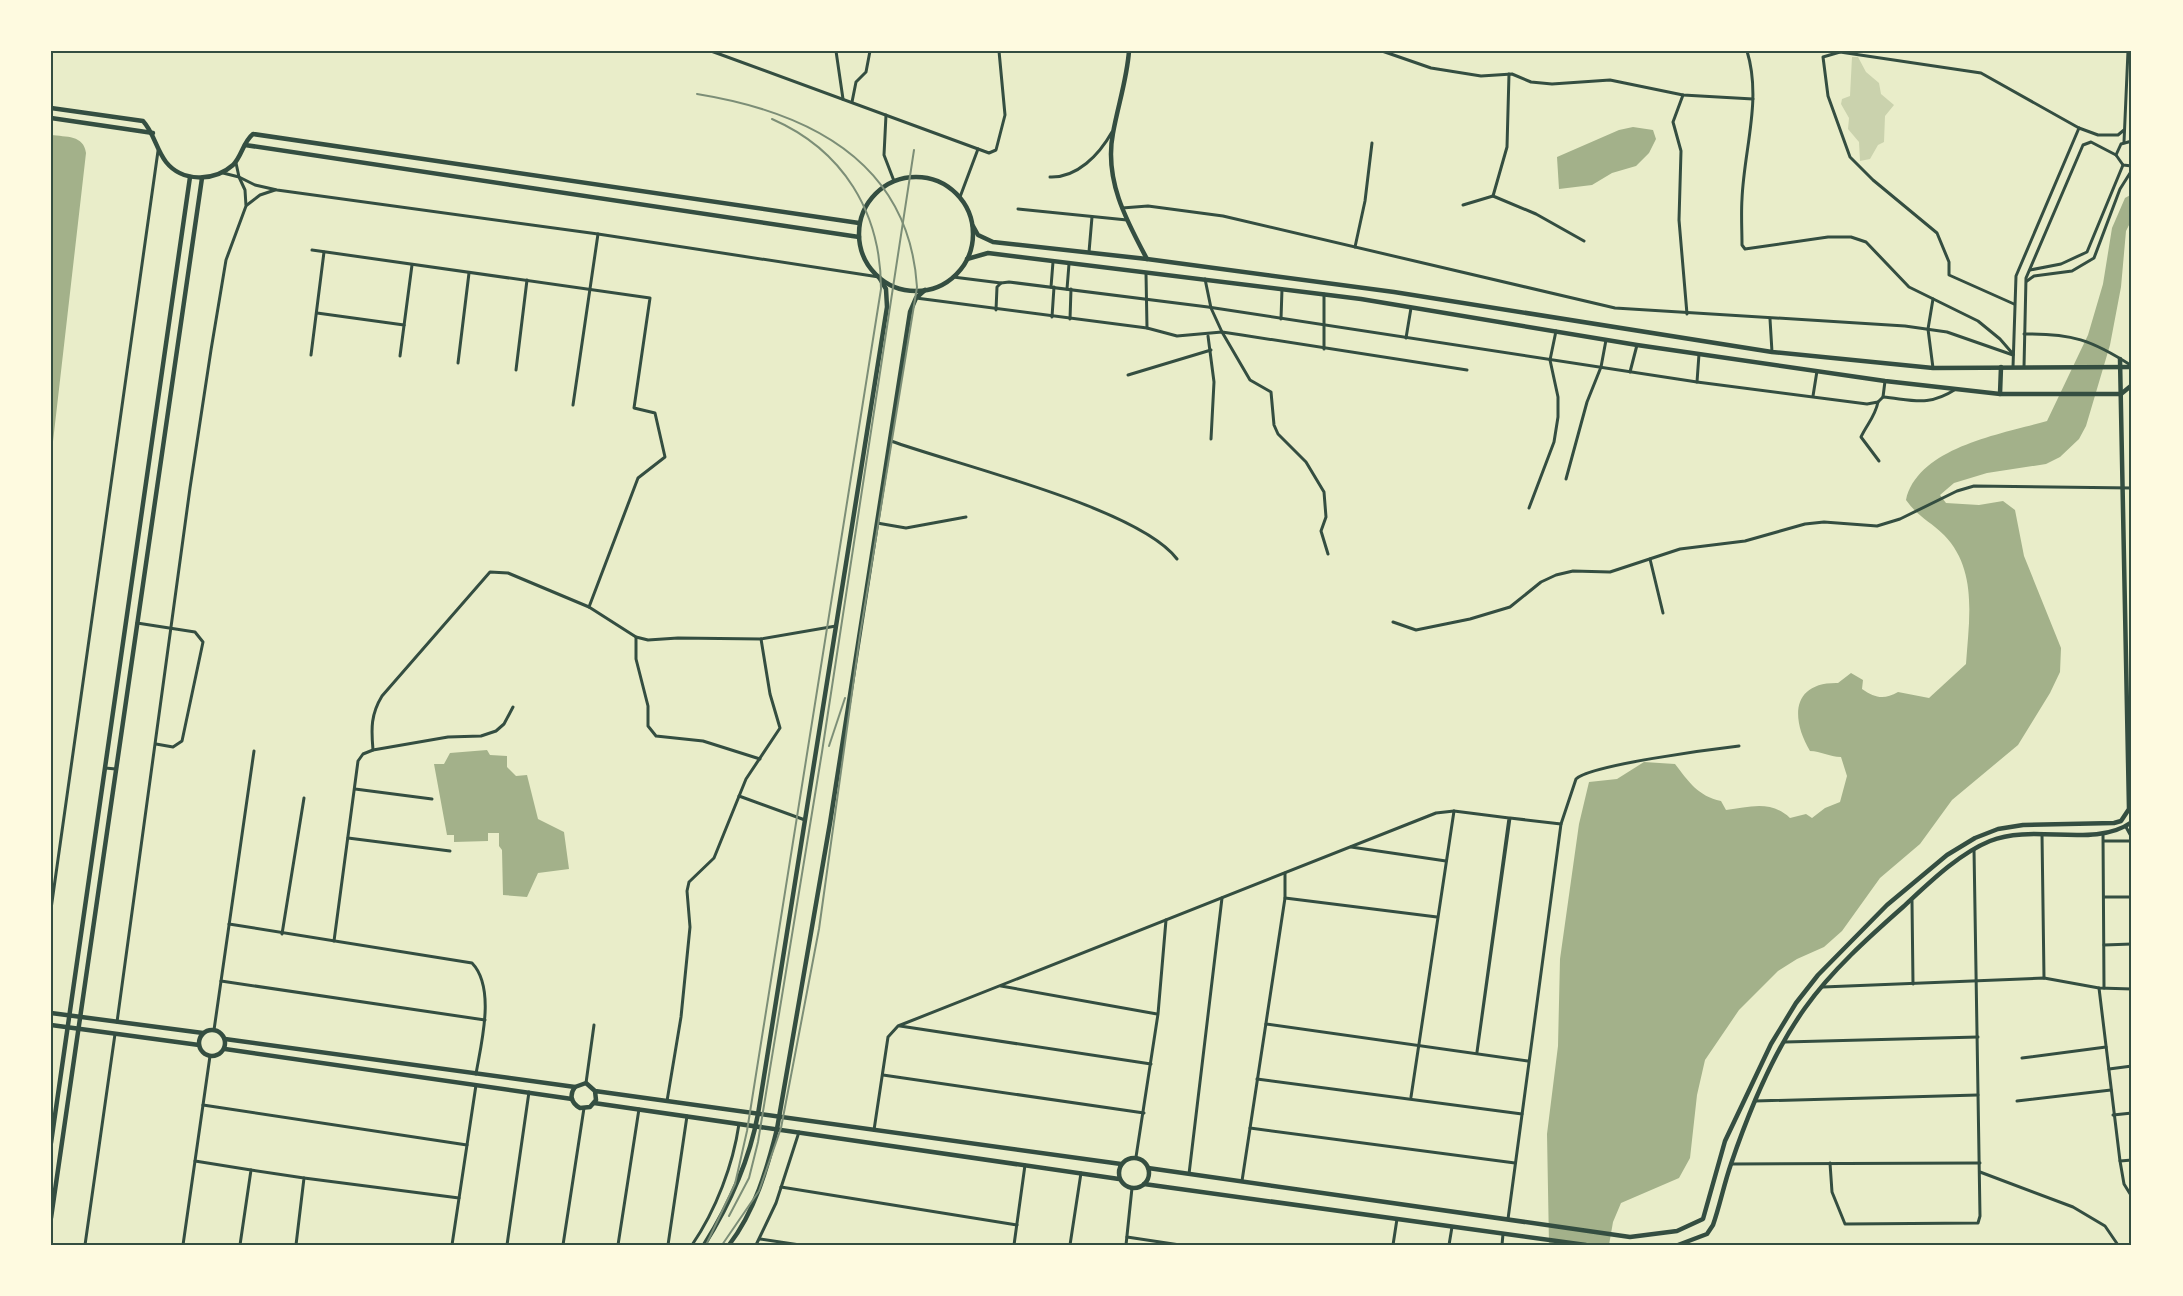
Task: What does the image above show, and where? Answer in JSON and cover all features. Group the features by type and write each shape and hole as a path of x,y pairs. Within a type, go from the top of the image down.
{"street":[{"path":"711,51 989,153 996,150 1004,126 1005,108 999,51"},
{"path":"836,51 843,99"},
{"path":"852,102 856,82 866,72 870,51"},
{"path":"1129,51 1122,101 1110,149 1113,180 1126,220 1147,259"},
{"path":"1382,51 1431,68 1481,76 1509,75 1532,82 1552,84 1610,80 1683,95 1753,99"},
{"path":"1747,51 1754,82 1742,199 1743,246 1745,249 1828,237 1851,237 1866,242 1909,287 1978,321 2000,339 2013,355"},
{"path":"1876,57 1877,51"},
{"path":"2124,142 2127,51"},
{"path":"2014,304 1949,275 1949,262 1937,233 1873,180 1850,157 1828,96 1823,57 1840,52 1982,73 2079,128 2098,135 2118,135 2124,130"},
{"path":"1493,196 1507,147 1509,75"},
{"path":"1683,95 1673,122 1681,151 1679,220 1687,314"},
{"path":"51,108 143,121 153,133 166,162 190,177 202,178 220,173 236,161 253,134 859,223"},
{"path":"886,115 884,155 894,181"},
{"path":"51,118 153,133"},
{"path":"2013,367 2016,276 2079,128"},
{"path":"1050,177 1064,177 1086,164 1106,144 1113,131"},
{"path":"2116,155 2118,147 2124,142 2132,141"},
{"path":"2024,367 2026,281 2084,145 2091,142 2116,155 2123,165"},
{"path":"1355,247 1365,201 1372,143"},
{"path":"245,145 859,237"},
{"path":"51,909 159,147"},
{"path":"960,197 978,149"},
{"path":"117,1022 171,628 226,260 246,206 246,190 239,177 236,161"},
{"path":"2123,165 2132,165"},
{"path":"2030,270 2061,264 2088,252 2123,165"},
{"path":"2026,281 2034,276 2072,271 2094,258 2120,189 2132,170"},
{"path":"220,173 277,190 598,234 879,278 893,286 909,290 925,290 940,286 953,277 967,259 972,243 973,226"},
{"path":"51,1143 190,177"},
{"path":"704,1245 737,1186 756,1126 888,307 886,289 865,259 859,237 859,223 866,206 878,191 894,181 922,177 950,187 960,197 969,212 978,235 993,242 1147,259 1394,292 1772,352 1933,368 2132,367"},
{"path":"51,1218 202,178"},
{"path":"188,189 200,191"},
{"path":"246,206 255,198 277,190"},
{"path":"1463,205 1493,196 1536,214 1584,241"},
{"path":"1122,208 1148,206 1223,216 1615,308 1928,329 1969,338 2013,355"},
{"path":"1018,209 1126,220"},
{"path":"1089,254 1092,217"},
{"path":"573,405 598,234"},
{"path":"312,250 650,298 634,408 655,412 665,457 638,478 589,607"},
{"path":"311,355 324,252"},
{"path":"967,259 987,253 1323,294 1637,345 1886,381 1958,387 2000,394 2121,394 2132,386"},
{"path":"1052,317 1053,262"},
{"path":"1069,264 1070,319"},
{"path":"400,356 412,265"},
{"path":"1205,267 1211,308 1222,332 1250,380 1269,389 1274,425 1278,434 1306,462 1324,492 1326,517 1321,531 1328,554"},
{"path":"1146,272 1147,328"},
{"path":"458,363 469,273"},
{"path":"953,277 1053,287 1211,308 1697,382 1867,404 1878,402"},
{"path":"516,370 526,280"},
{"path":"996,310 997,287 1001,283"},
{"path":"1281,319 1282,289"},
{"path":"729,1245 748,1216 764,1175 777,1129 830,823 910,312 916,298 925,290"},
{"path":"1323,294 1324,349"},
{"path":"916,298 1147,328 1177,336 1208,336 1222,332 1467,370"},
{"path":"1933,299 1928,329 1933,368"},
{"path":"1406,338 1411,307"},
{"path":"317,313 404,325"},
{"path":"1770,319 1772,352"},
{"path":"1529,508 1554,442 1558,417 1558,397 1550,360 1556,331"},
{"path":"2024,334 2052,333 2089,341 2132,367"},
{"path":"1208,336 1214,381 1211,439"},
{"path":"1566,479 1587,402 1601,367 1606,340"},
{"path":"1630,372 1637,345"},
{"path":"1128,375 1211,350"},
{"path":"1697,382 1699,354"},
{"path":"1119,1179 1121,1164 1128,1158 1136,1157 1148,1168 1630,1237 1677,1231 1703,1219 1725,1141 1771,1044 1796,1003 1826,967 1913,881 1947,855 1975,838 1998,829 2033,825 2102,825 2121,821 2126,816 2129,809 2129,709 2120,359"},
{"path":"2000,394 2001,367"},
{"path":"1813,396 1817,371"},
{"path":"1879,461 1861,437 1874,418 1878,402 1883,397 1886,381"},
{"path":"1883,397 1929,401 1939,399 1958,387"},
{"path":"889,441 1091,507 1168,547 1177,559"},
{"path":"1393,622 1416,630 1470,619 1510,607 1541,582 1556,575 1573,571 1610,572 1680,549 1761,537 1805,524 1824,522 1877,526 1900,519 1956,491 1985,485 2132,488"},
{"path":"877,524 906,528 966,517"},
{"path":"1650,559 1663,613"},
{"path":"373,750 372,716 382,696 490,572 508,573 589,607 636,637 648,640 761,639 836,626"},
{"path":"137,623 195,632 203,642 182,741 173,747 155,744"},
{"path":"636,637 636,659 646,694 650,731 657,736 726,746 760,759"},
{"path":"667,1101 681,1017 690,927 687,891 689,882 714,858 746,779 780,728 770,694 761,639"},
{"path":"334,941 358,761 363,754 373,750 448,737 481,736 504,724 513,707"},
{"path":"1507,1220 1561,824 1567,799 1581,774 1649,759 1739,746"},
{"path":"214,1030 254,752"},
{"path":"105,768 116,769"},
{"path":"354,789 432,799"},
{"path":"739,796 805,820"},
{"path":"282,934 304,798"},
{"path":"873,1130 888,1037 898,1026 1436,813 1454,811 1509,818 1477,1052"},
{"path":"1411,1097 1454,811"},
{"path":"1680,1245 1707,1234 1713,1225 1731,1164 1755,1101 1805,1008 1870,936 1911,899 1974,849 1991,840 2042,832 2103,834 2126,827 2132,821 2126,816"},
{"path":"1485,993 1510,818 1561,824"},
{"path":"2103,842 2132,839 2126,827"},
{"path":"2042,832 2044,978"},
{"path":"2103,834 2102,988 2106,1047 2120,1161 2124,1184 2132,1197"},
{"path":"348,838 450,851"},
{"path":"1350,847 1446,861"},
{"path":"1830,1163 1832,1192 1843,1221 1849,1224 1978,1223 1980,1163 1974,849"},
{"path":"1242,1181 1285,898 1285,873"},
{"path":"2103,897 2132,897"},
{"path":"1189,1174 1222,898"},
{"path":"1285,898 1437,917"},
{"path":"1911,899 1913,985"},
{"path":"1136,1157 1158,1014 1166,920"},
{"path":"229,924 472,963 481,979 485,1020 476,1074"},
{"path":"2103,945 2132,945"},
{"path":"1823,987 2044,978 2102,988 2132,989"},
{"path":"221,981 485,1020"},
{"path":"1000,986 1158,1014"},
{"path":"51,1013 203,1034 214,1030"},
{"path":"1266,1024 1529,1061"},
{"path":"51,1025 199,1045"},
{"path":"586,1083 594,1025"},
{"path":"898,1026 1151,1064"},
{"path":"214,1030 225,1039 574,1087 586,1083"},
{"path":"85,1245 115,1034"},
{"path":"203,1034 199,1045 203,1052 210,1056 220,1054 225,1048 225,1039"},
{"path":"1785,1042 1978,1037"},
{"path":"2022,1058 2106,1047"},
{"path":"225,1048 572,1099"},
{"path":"183,1245 210,1056"},
{"path":"2109,1069 2132,1066"},
{"path":"883,1075 1144,1113"},
{"path":"1257,1079 1411,1097 1522,1114"},
{"path":"586,1083 595,1091 1121,1164"},
{"path":"452,1245 476,1085"},
{"path":"574,1087 572,1099 576,1106 584,1108 594,1103 639,1109 1119,1179 1124,1185 1132,1188 1144,1184 1586,1245"},
{"path":"2017,1101 2110,1090"},
{"path":"594,1103 595,1091"},
{"path":"507,1245 529,1092"},
{"path":"1755,1101 1979,1095"},
{"path":"203,1105 467,1145"},
{"path":"564,1245 584,1108"},
{"path":"618,1245 639,1109"},
{"path":"692,1245 708,1218 730,1164 741,1112"},
{"path":"2114,1115 2132,1113"},
{"path":"668,1245 687,1116"},
{"path":"1250,1128 1515,1163"},
{"path":"756,1245 781,1187 799,1132"},
{"path":"2120,1161 2132,1160"},
{"path":"195,1161 459,1198"},
{"path":"1731,1164 1980,1163"},
{"path":"1014,1245 1025,1166"},
{"path":"1144,1184 1149,1176 1148,1168"},
{"path":"240,1245 251,1170"},
{"path":"1980,1172 2073,1207 2105,1226 2118,1245"},
{"path":"1070,1245 1081,1173"},
{"path":"296,1245 304,1178"},
{"path":"781,1187 1017,1225"},
{"path":"1126,1245 1132,1188"},
{"path":"1393,1245 1397,1219"},
{"path":"1515,1236 1517,1222"},
{"path":"1449,1245 1452,1227"},
{"path":"1502,1245 1503,1234"},
{"path":"1127,1237 1180,1245"},
{"path":"759,1239 799,1245"}],"shaded area":[{"path":"1852,57 1858,57 1866,72 1879,83 1881,94 1894,105 1885,116 1884,142 1878,145 1870,159 1860,161 1859,142 1848,129 1849,118 1841,104 1842,99 1850,96"},
{"path":"1633,127 1653,130 1656,139 1649,153 1636,166 1612,173 1592,185 1559,189 1557,157 1619,130"},
{"path":"51,135 78,140 85,147 86,153 51,459"},
{"path":"2132,194 2132,219 2126,231 2121,287 2110,345 2086,426 2079,439 2060,457 2046,464 1987,473 1954,483 1940,495 1946,503 1979,505 2003,501 2015,510 2024,556 2061,648 2060,672 2050,693 2018,745 1952,800 1920,844 1880,878 1842,931 1824,947 1797,959 1778,971 1739,1010 1705,1060 1697,1095 1690,1158 1679,1178 1621,1203 1613,1222 1609,1245 1549,1245 1547,1134 1558,1046 1560,959 1579,824 1589,782 1617,779 1644,762 1675,764 1700,792 1721,801 1726,810 1760,806 1783,812 1790,818 1806,814 1812,818 1825,808 1840,802 1847,776 1841,757 1810,751 1800,727 1798,715 1803,696 1811,689 1823,684 1838,683 1851,673 1863,680 1862,689 1875,696 1884,697 1898,692 1929,698 1966,664 1969,596 1962,564 1955,549 1944,535 1915,511 1906,500 1914,482 1927,467 1944,455 1964,445 2047,421 2088,335 2103,284 2112,228 2125,198"},
{"path":"487,750 490,755 507,756 507,767 516,776 527,775 538,819 564,832 569,869 538,873 527,897 503,895 502,850 499,846 499,833 488,833 488,841 454,842 454,835 447,835 434,764 444,764 450,753"}],"railway":[{"path":"697,94 738,102 777,114 813,130 846,150 873,175 895,206 910,243 917,287 860,635 819,929 781,1128 759,1191 722,1245"},
{"path":"706,1245 735,1184 747,1131 881,289 874,234 853,187 838,166 819,148 797,132 772,119"},
{"path":"729,1216 749,1178 758,1142 822,752 914,150"},
{"path":"829,746 845,698"}]}
